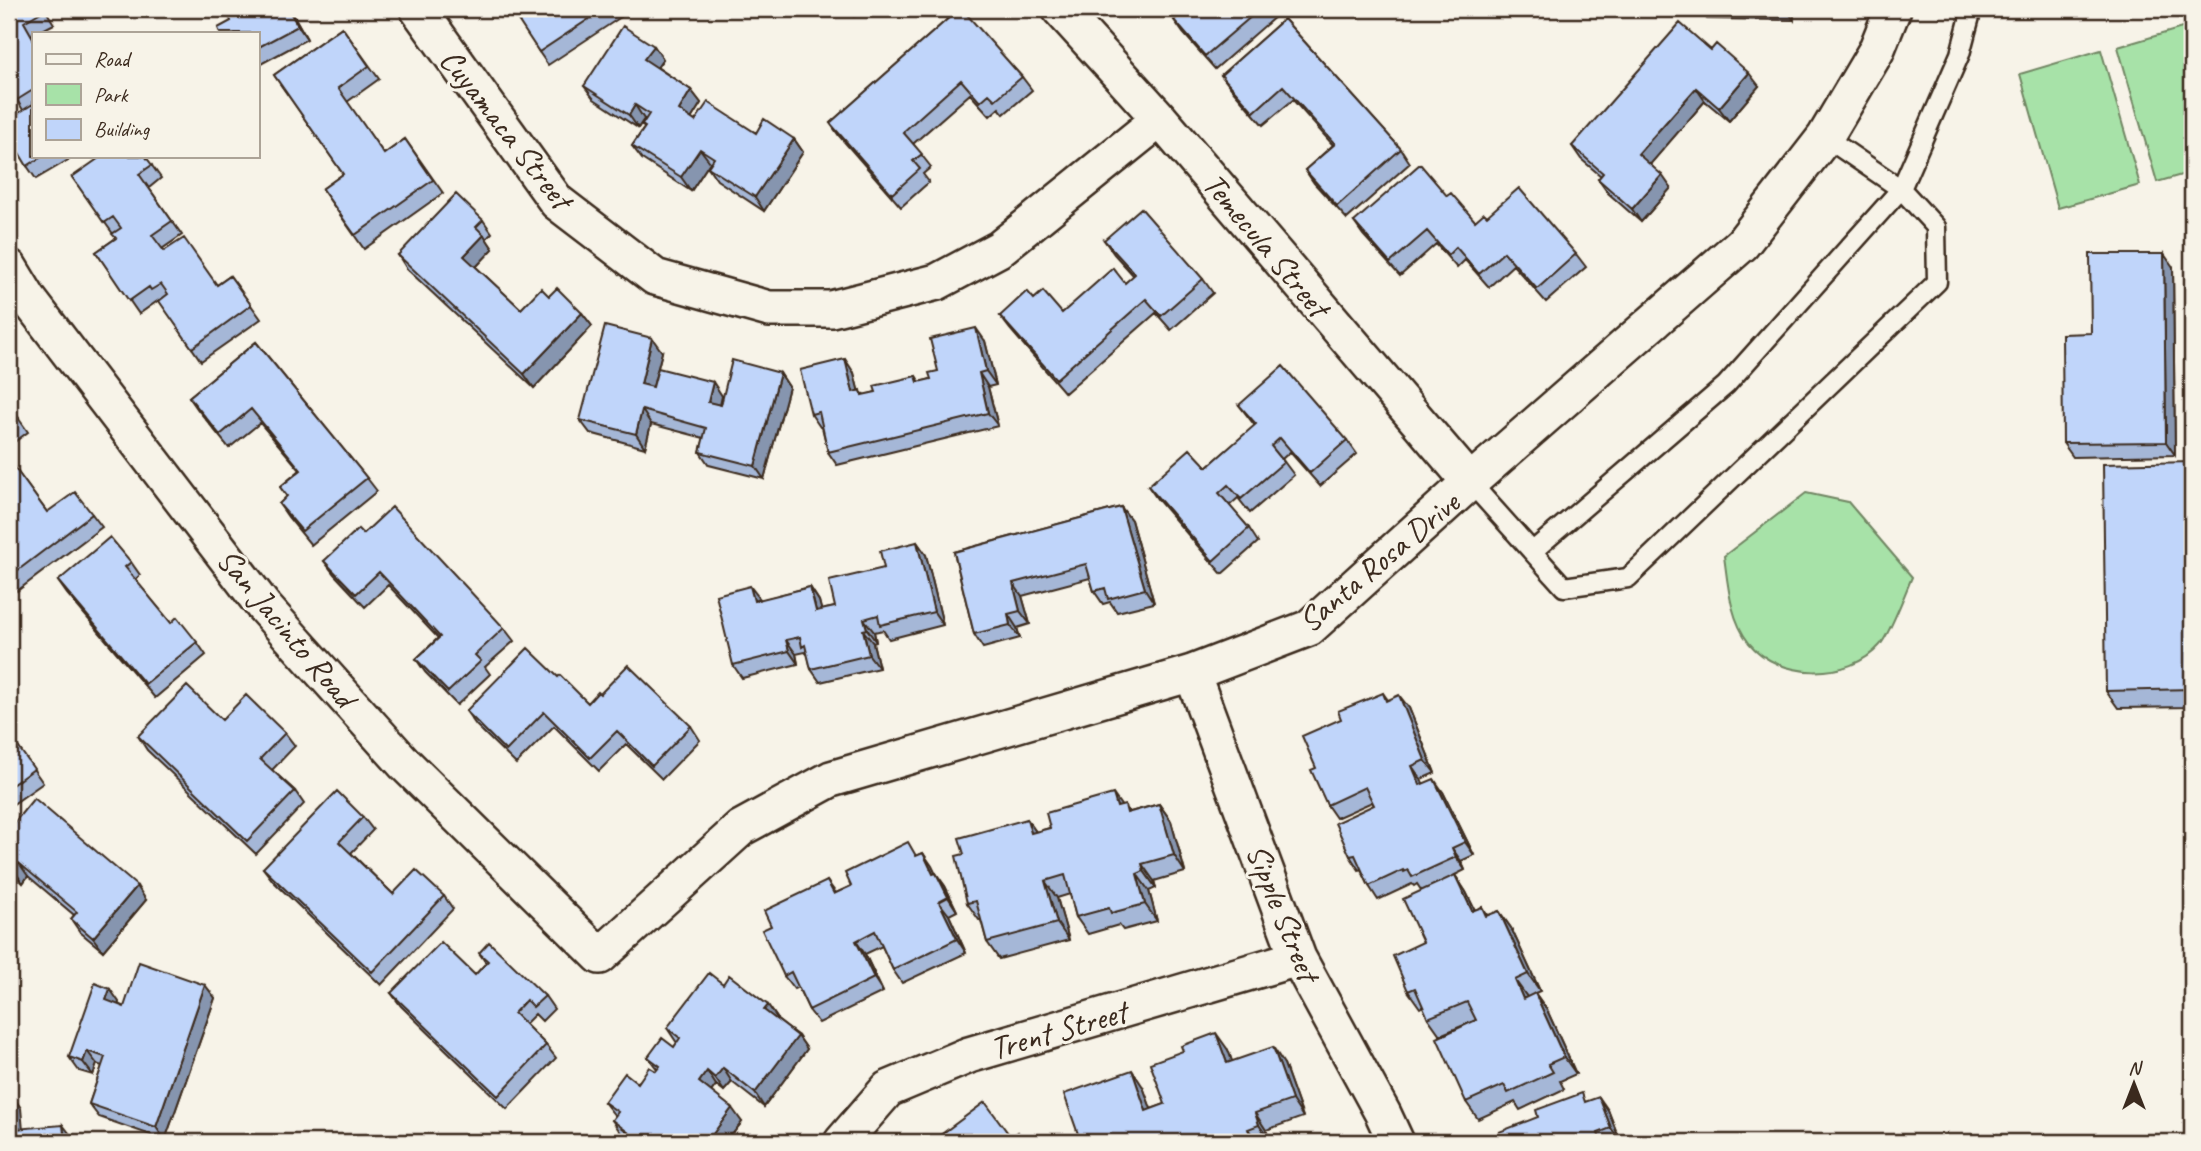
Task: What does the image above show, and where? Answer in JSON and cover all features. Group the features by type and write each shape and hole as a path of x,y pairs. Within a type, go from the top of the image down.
{"street":[{"name":"Cuyamaca Street","path":"418,9 557,202 655,277 768,309 831,309 937,282 999,249 1160,119"},
{"name":"Temecula Street","path":"1060,9 1160,119 1470,482"},
{"name":"Santa Rosa Drive","path":"600,956 741,828 831,779 1192,673 1308,628 1742,244 1825,137 1876,51 1893,9"},
{"name":"San Jacinto Road","path":"9,267 29,300 264,607 404,763 600,956"},
{"name":"Sipple Street","path":"1192,673 1298,958 1396,1142"},
{"name":"Trent Street","path":"842,1142 888,1089 969,1055 1298,958"}],"lane":[{"path":"1533,551 1726,385 1901,190 1960,54 1972,9"},
{"path":"1470,482 1564,587 1628,578 1937,282 1936,227 1901,190 1825,137"}],"green space":[{"path":"2192,25 2192,172 2157,182 2118,47"},
{"path":"2101,50 2140,185 2058,208 2020,74"},
{"path":"1806,493 1848,502 1912,577 1893,623 1880,645 1867,657 1833,670 1795,669 1762,655 1743,634 1734,613 1729,590 1724,556"}],"building":[{"path":"9,9 43,9 24,22 32,36 32,91 17,100 9,88"},
{"path":"225,9 288,9 298,26 259,47 259,32 220,32 218,28 231,21"},
{"path":"604,9 539,52 512,11"},
{"path":"962,9 1022,77 995,100 989,94 980,102 961,80 903,132 922,154 913,161 920,169 892,194 830,123"},
{"path":"1187,9 1260,9 1205,56 1174,20"},
{"path":"1284,19 1401,149 1337,206 1305,170 1335,144 1283,86 1254,112 1221,75"},
{"path":"1680,23 1711,50 1716,44 1749,73 1719,108 1696,88 1638,154 1662,175 1632,209 1598,179 1603,173 1572,146"},
{"path":"623,26 654,46 644,59 691,90 679,110 695,121 708,102 756,133 764,119 794,139 755,197 708,167 714,158 700,149 681,177 632,146 645,127 642,125 649,114 635,105 629,115 584,86"},
{"path":"342,27 369,66 338,88 384,154 405,139 433,180 355,235 322,189 343,174 274,75"},
{"path":"32,105 32,158 40,158 27,166 9,136 9,119"},
{"path":"99,158 147,158 152,165 139,174 172,221 152,235 164,251 184,238 217,285 230,276 251,305 192,348 159,301 168,294 161,284 151,290 149,287 129,301 96,252 116,238 112,234 121,228 113,217 104,223 72,177"},
{"path":"1420,164 1447,196 1451,193 1475,221 1484,213 1487,216 1519,188 1576,254 1537,289 1504,252 1479,274 1456,247 1448,255 1427,231 1390,263 1354,222"},
{"path":"456,194 483,220 476,227 484,235 464,256 521,309 541,288 549,296 557,288 582,313 524,374 398,255"},
{"path":"1141,208 1203,279 1161,316 1146,299 1056,379 1000,316 1027,291 1034,299 1043,291 1062,313 1113,268 1125,283 1135,274 1104,240"},
{"path":"2090,254 2164,254 2166,442 2063,443 2062,334 2091,333"},
{"path":"605,326 652,338 641,384 653,387 658,368 713,382 708,402 721,405 732,360 780,373 755,466 700,452 706,428 642,410 636,434 580,420"},
{"path":"976,328 986,371 979,373 988,413 828,452 819,412 811,414 800,370 845,359 853,392 861,390 862,395 876,392 874,386 916,376 918,382 931,379 929,373 938,371 930,339"},
{"path":"256,342 367,478 302,531 279,504 287,496 280,487 301,470 251,409 220,435 189,397"},
{"path":"1283,366 1347,440 1310,473 1280,438 1271,446 1284,462 1241,499 1228,485 1219,493 1249,528 1213,561 1148,486 1190,449 1207,467 1256,424 1239,405"},
{"path":"9,405 19,418 9,426"},
{"path":"9,460 47,512 75,492 92,514 9,577"},
{"path":"2192,462 2192,689 2106,691 2103,464"},
{"path":"392,507 504,628 475,655 481,661 448,692 416,659 440,637 379,572 356,594 324,561 358,529 363,534"},
{"path":"1121,507 1145,589 1108,599 1105,588 1094,591 1086,564 1013,583 1020,611 1008,614 1010,625 974,634 954,552"},
{"path":"110,537 131,562 125,567 171,623 177,617 197,642 145,684 58,581"},
{"path":"917,542 934,612 880,625 878,615 864,619 867,629 863,630 869,655 811,669 805,645 802,647 800,637 786,640 789,651 733,665 716,595 750,586 754,601 810,587 816,611 835,607 829,581 884,568 880,551"},
{"path":"528,648 588,703 628,665 691,726 652,766 617,731 590,758 544,712 506,751 466,711"},
{"path":"187,686 222,720 246,695 285,733 260,759 295,791 247,841 138,736"},
{"path":"1383,693 1386,701 1399,695 1425,760 1412,766 1420,785 1434,779 1465,842 1452,848 1456,857 1412,877 1408,870 1403,870 1369,886 1355,855 1350,856 1335,823 1374,805 1365,787 1327,805 1311,770 1316,768 1302,736 1341,719 1338,711"},
{"path":"9,734 34,769 9,787"},
{"path":"337,791 363,817 339,842 393,894 416,870 444,896 372,972 263,868"},
{"path":"1113,794 1117,807 1125,805 1127,813 1159,804 1174,855 1142,864 1144,871 1137,874 1145,904 1111,913 1109,908 1076,917 1065,875 1045,881 1057,923 987,942 976,901 967,903 956,856 964,854 959,838 1027,819 1031,833 1050,828 1046,813"},
{"path":"34,798 137,886 93,938 71,919 77,912 19,863 13,869 9,865 9,829"},
{"path":"908,842 916,856 923,853 933,874 936,873 948,897 939,902 957,939 893,970 875,931 856,941 874,978 809,1010 791,972 784,976 762,930 771,926 764,911 827,881 834,894 851,886 845,873"},
{"path":"1455,875 1472,911 1482,907 1486,916 1499,911 1528,974 1515,980 1523,999 1535,993 1564,1057 1548,1064 1553,1072 1508,1093 1504,1085 1466,1102 1437,1038 1476,1020 1467,1002 1428,1018 1415,988 1408,991 1393,956 1423,942 1403,899"},
{"path":"441,942 475,975 488,961 479,953 489,942 545,996 533,1007 526,1000 514,1013 546,1045 498,1096 391,993"},
{"path":"139,962 205,985 156,1127 89,1104 105,1057 87,1051 83,1062 69,1057 95,983 110,989 106,1000 124,1007"},
{"path":"709,973 723,984 729,975 768,1005 764,1010 798,1036 755,1093 723,1068 715,1078 707,1071 699,1082 732,1108 707,1142 641,1142 612,1120 618,1112 604,1102 625,1073 638,1083 649,1067 656,1071 660,1066 648,1057 662,1038 674,1047 680,1038 667,1028"},
{"path":"1216,1033 1227,1063 1273,1047 1292,1100 1255,1113 1259,1125 1248,1129 1253,1141 1072,1142 1070,1137 1078,1134 1064,1094 1132,1070 1146,1111 1165,1104 1150,1063 1183,1051 1181,1046"},
{"path":"1582,1093 1585,1102 1599,1097 1611,1128 1598,1133 1601,1142 1503,1142 1499,1132 1538,1117 1536,1110"},
{"path":"9,1095 12,1095 15,1129 63,1125 65,1142 9,1142"},
{"path":"985,1102 1011,1137 1018,1132 1025,1142 931,1142"}]}
